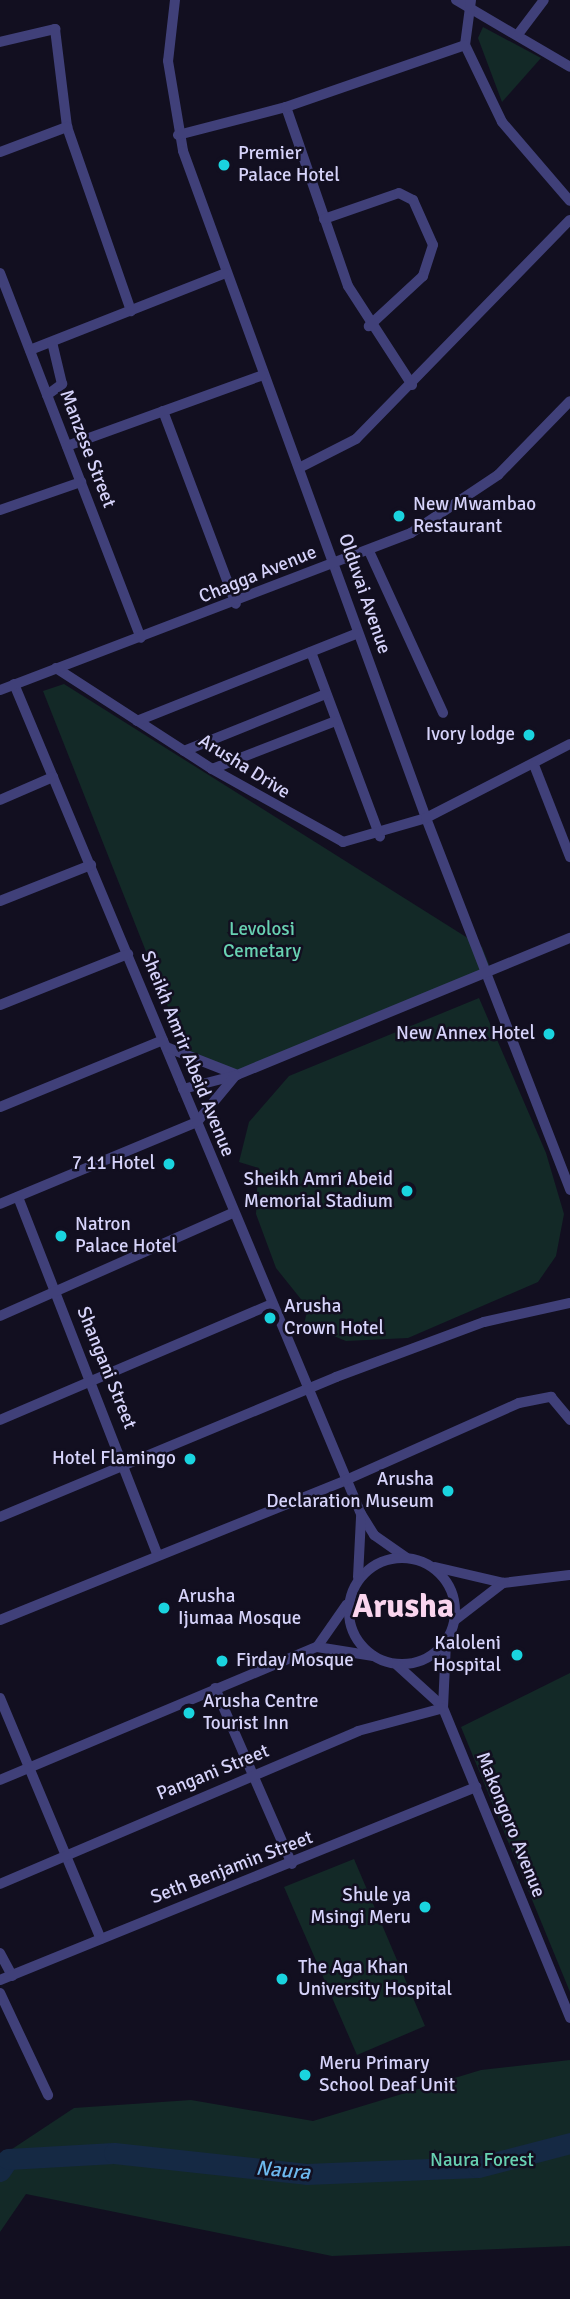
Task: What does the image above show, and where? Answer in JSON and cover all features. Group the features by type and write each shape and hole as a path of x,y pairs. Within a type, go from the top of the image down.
{"street":[{"name":"Olduvai Avenue","path":"175,0 168,61 178,135 225,273 426,818 570,1190"},
{"path":"456,0 471,4 570,67"},
{"path":"519,33 544,0"},
{"path":"471,4 466,45 502,122 570,201"},
{"path":"0,42 55,29 67,127 131,311"},
{"path":"178,135 286,107 466,45"},
{"path":"286,107 324,219 369,326 412,385"},
{"path":"0,152 67,127"},
{"path":"324,219 400,193 413,200 433,245 424,276 369,326"},
{"path":"299,468 346,447 412,385 570,220"},
{"name":"Manzese Street","path":"0,273 141,638"},
{"path":"30,350 225,273"},
{"path":"47,395 62,384 52,342"},
{"path":"67,446 263,375"},
{"name":"Chagga Avenue","path":"0,690 236,604 369,551 468,500 570,401"},
{"path":"163,411 236,604"},
{"path":"0,510 81,482"},
{"path":"369,551 443,713"},
{"path":"136,721 358,633"},
{"path":"311,652 380,837"},
{"name":"Arusha Drive","path":"56,668 212,769 323,836 351,843 380,837 426,818 534,765 570,744"},
{"name":"Sheikh Amrir Abeid Avenue","path":"13,684 165,1043 232,1213 361,1514"},
{"path":"184,751 326,694"},
{"path":"212,769 336,721"},
{"path":"534,765 570,857"},
{"path":"0,800 53,777"},
{"path":"0,901 91,865"},
{"path":"183,1089 237,1074 489,976 570,938"},
{"path":"0,1005 128,954"},
{"path":"0,1107 165,1043 237,1074"},
{"path":"0,1204 197,1122 237,1074"},
{"name":"Shangani Street","path":"18,1197 127,1465 157,1555"},
{"path":"0,1316 57,1293 232,1213"},
{"path":"0,1517 308,1389 484,1322 570,1303"},
{"path":"0,1420 272,1304"},
{"path":"0,1619 346,1480 519,1403 551,1397 570,1420"},
{"path":"361,1514 374,1535 406,1557 435,1567 503,1583 570,1575"},
{"path":"317,1647 351,1595 356,1582 361,1514"},
{"path":"356,1582 378,1563 406,1557"},
{"path":"435,1567 449,1586 455,1620"},
{"path":"396,1665 424,1660 446,1642 455,1620 503,1583"},
{"path":"351,1595 351,1629 373,1656"},
{"name":"Makongoro Avenue","path":"446,1642 443,1708 570,2018"},
{"path":"0,1780 317,1647 373,1656 396,1665 443,1708"},
{"path":"215,1688 292,1864"},
{"path":"0,1698 101,1939"},
{"name":"Pangani Street","path":"0,1884 374,1725 443,1708"},
{"name":"Seth Benjamin Street","path":"0,1980 292,1864 476,1787"},
{"path":"0,1953 12,1976"},
{"path":"0,1993 48,2095"}],"green space":[{"path":"483,27 541,58 502,102 478,38"},
{"name":"Levolosi Cemetary","path":"64,684 482,947 490,967 239,1075 185,1050 43,691"},
{"name":"Sheikh Amri Abeid Memorial Stadium","path":"479,998 546,1153 564,1214 556,1256 538,1282 408,1338 346,1341 304,1324 308,1308 276,1268 256,1214 258,1168 239,1162 249,1122 289,1076"},
{"path":"570,1673 570,1992 461,1727"},
{"path":"354,1859 425,2026 357,2055 284,1887"},
{"name":"Naura Forest","path":"570,2060 570,2246 332,2256 26,2194 0,2232 0,2157 74,2108 191,2100 313,2121 481,2070"}],"waterway":[{"name":"Naura","path":"0,2171 8,2159 114,2153 306,2174 478,2167 570,2143"}],"place":[{"name":"Premier Palace Hotel","path":"224,165"},
{"name":"New Mwambao Restaurant","path":"399,516"},
{"name":"Ivory lodge","path":"529,735"},
{"name":"New Annex Hotel","path":"549,1034"},
{"name":"7 11 Hotel","path":"169,1164"},
{"name":"Sheikh Amri Abeid Memorial Stadium","path":"407,1191"},
{"name":"Natron Palace Hotel","path":"61,1236"},
{"name":"Arusha Crown Hotel","path":"270,1318"},
{"name":"Hotel Flamingo","path":"190,1459"},
{"name":"Arusha Declaration Museum","path":"448,1491"},
{"name":"Arusha Ijumaa Mosque","path":"164,1608"},
{"name":"Kaloleni Hospital","path":"517,1655"},
{"name":"Firday Mosque","path":"222,1661"},
{"name":"Arusha Centre Tourist Inn","path":"189,1713"},
{"name":"Shule ya Msingi Meru","path":"425,1907"},
{"name":"The Aga Khan University Hospital","path":"282,1979"},
{"name":"Meru Primary School Deaf Unit","path":"305,2075"}],"district":[{"name":"Arusha","path":"403,1607"}]}
